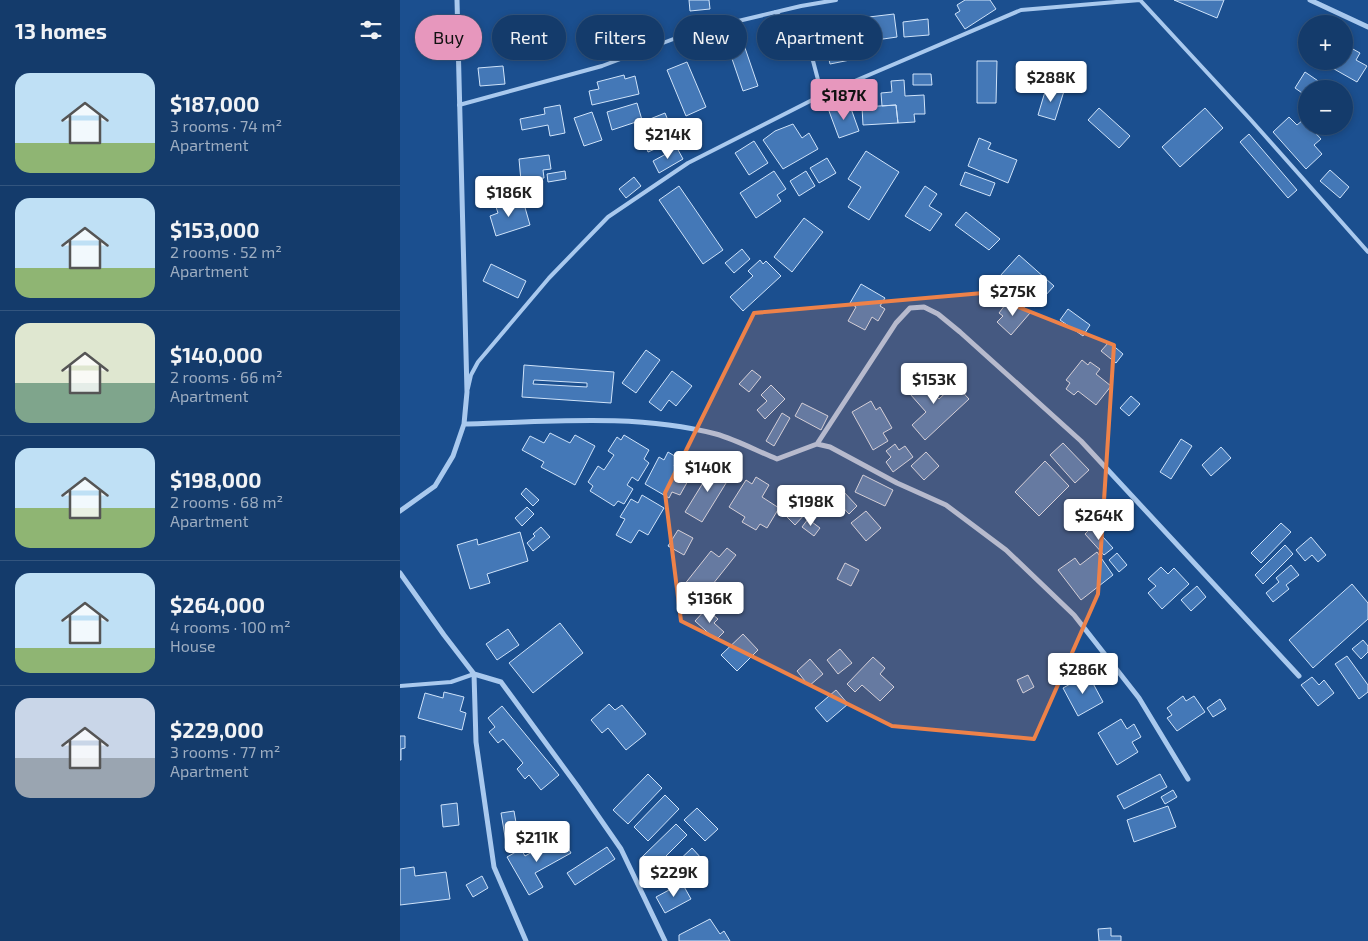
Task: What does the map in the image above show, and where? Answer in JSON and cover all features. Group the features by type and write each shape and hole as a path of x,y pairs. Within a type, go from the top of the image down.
{"street":[{"path":"1310,0 1368,27"},
{"path":"400,511 435,486 453,456 464,424 467,392 459,105 459,1"},
{"path":"817,444 896,323 910,308 924,307 938,314 960,332 1081,441 1299,676"},
{"path":"464,424 596,421 682,427 718,434 777,458 817,444 830,447 898,483 946,505 1006,550 1074,616 1139,698 1188,779"},
{"path":"400,573 474,674 476,742 494,867 526,941"},
{"path":"474,674 501,682 578,787 620,849 665,941"}],"lane":[{"path":"459,105 602,66 692,32 775,12 836,0"},
{"path":"467,392 471,375 478,362 549,278 608,217 688,163 822,95 1021,10 1140,0 1250,119 1368,252"},
{"path":"775,12 807,38 822,95"},
{"path":"400,686 451,682 474,674"}],"highlighted area":[{"path":"983,293 1114,345 1098,594 1034,739 892,726 681,621 665,493 754,313"}],"building":[{"path":"689,0 709,0 710,9 690,11"},
{"path":"965,0 990,0 996,9 965,29 955,14 960,11 957,5"},
{"path":"1174,0 1224,0 1217,18"},
{"path":"894,14 897,37 882,39 882,15"},
{"path":"928,19 929,35 904,37 903,22"},
{"path":"1353,49 1360,53 1356,60 1367,66 1357,82 1336,70 1353,70"},
{"path":"747,54 758,86 743,91 732,60 747,60"},
{"path":"829,60 850,60 830,64"},
{"path":"977,61 997,61 996,103 977,103"},
{"path":"687,62 706,107 686,116 667,70"},
{"path":"503,66 505,84 480,86 478,68"},
{"path":"1305,72 1317,80 1300,80"},
{"path":"913,74 931,74 932,85 913,85"},
{"path":"624,75 625,79 635,76 639,94 592,105 589,91 599,89 597,82"},
{"path":"904,80 905,96 924,95 925,114 914,114 915,122 898,123 896,105 882,106 881,93 892,92 891,81"},
{"path":"1047,85 1064,91 1055,120 1038,115"},
{"path":"637,103 642,120 612,130 607,112"},
{"path":"849,103 859,131 839,138 829,111"},
{"path":"560,105 565,133 550,136 548,125 522,130 520,119 545,114 544,108"},
{"path":"896,105 898,123 863,125 862,107"},
{"path":"1099,108 1130,136 1119,148 1088,120"},
{"path":"1205,108 1223,128 1180,167 1162,147"},
{"path":"592,112 602,140 584,146 574,118"},
{"path":"665,113 676,140 648,152 641,135 654,129 650,119"},
{"path":"1289,117 1298,124 1298,135 1317,135 1321,139 1314,145 1322,154 1306,169 1273,132"},
{"path":"793,124 802,138 809,133 818,149 783,169 763,140 775,131"},
{"path":"1249,134 1297,190 1288,198 1240,142"},
{"path":"979,138 991,143 988,149 1017,160 1008,183 968,166"},
{"path":"754,141 768,163 749,175 735,153"},
{"path":"677,148 683,159 659,173 653,161"},
{"path":"866,151 899,172 869,220 848,207 861,187 848,179"},
{"path":"549,155 551,169 543,170 544,178 521,181 519,159"},
{"path":"827,158 836,173 819,183 810,168"},
{"path":"1330,170 1349,187 1340,198 1320,181"},
{"path":"565,171 566,179 548,182 547,174"},
{"path":"774,171 786,189 777,195 781,201 756,218 740,193"},
{"path":"806,171 815,186 799,196 790,181"},
{"path":"965,172 995,183 990,196 960,185"},
{"path":"634,177 641,186 626,198 619,189"},
{"path":"679,186 723,250 703,264 659,200"},
{"path":"925,186 937,194 929,206 942,214 930,231 905,216"},
{"path":"511,199 514,208 524,204 530,225 496,236 490,216 498,213 495,204"},
{"path":"966,212 1000,239 989,250 955,225"},
{"path":"804,218 823,232 792,272 774,257"},
{"path":"742,249 750,259 734,273 725,263"},
{"path":"1019,255 1054,286 1035,307 1000,276"},
{"path":"760,260 763,264 766,261 781,276 743,311 730,297 753,276 748,271"},
{"path":"491,264 526,281 518,298 483,281"},
{"path":"861,284 885,298 880,306 885,309 878,321 872,317 865,330 848,321 856,307 850,303"},
{"path":"1017,301 1030,313 1011,335 997,322 1003,316 999,313 1005,305 1010,309"},
{"path":"1068,309 1090,325 1083,336 1060,320"},
{"path":"1109,342 1123,354 1116,363 1101,351"},
{"path":"646,350 660,360 636,393 622,383"},
{"path":"1082,360 1088,365 1090,362 1100,369 1096,374 1111,386 1096,405 1078,391 1074,395 1066,389 1070,383 1066,380"},
{"path":"524,365 614,372 611,403 522,397","holes":["534,380 587,383 587,387 533,384"]},
{"path":"752,370 761,377 749,392 739,384"},
{"path":"672,371 692,386 676,406 669,400 661,411 649,402"},
{"path":"915,373 939,399 955,384 969,399 925,440 912,425 926,412 902,385"},
{"path":"771,385 785,399 765,419 757,410 767,401 761,395"},
{"path":"1131,396 1140,404 1129,416 1120,408"},
{"path":"871,401 876,410 880,407 892,428 883,433 888,441 873,450 852,412"},
{"path":"802,403 828,416 821,430 795,416"},
{"path":"782,413 790,418 774,446 766,441"},
{"path":"550,433 570,443 575,435 595,446 575,485 541,467 544,462 522,450 530,436 544,443"},
{"path":"624,435 649,450 644,459 649,463 638,481 632,477 627,485 633,489 624,504 618,501 614,506 590,491 593,486 588,482 598,466 604,470 614,455 608,451 617,437 621,440"},
{"path":"1181,439 1192,446 1171,479 1160,472"},
{"path":"1063,443 1089,470 1075,483 1050,455"},
{"path":"895,444 899,450 905,446 913,457 893,472 886,462 891,457 886,451"},
{"path":"1221,447 1231,458 1211,476 1202,465"},
{"path":"668,452 678,458 674,466 683,471 686,465 694,470 680,495 672,492 669,498 645,484 659,457 664,460"},
{"path":"926,452 939,466 924,480 911,466"},
{"path":"1045,461 1069,486 1039,516 1015,492"},
{"path":"714,465 731,475 702,522 685,512"},
{"path":"863,475 893,490 885,506 855,492"},
{"path":"756,477 769,485 762,497 779,508 767,528 760,524 756,530 742,522 745,517 729,507 746,480 752,484"},
{"path":"526,488 539,500 533,506 521,494"},
{"path":"843,491 857,506 849,514 835,499"},
{"path":"807,493 816,502 795,525 786,516"},
{"path":"642,495 664,508 648,535 639,530 631,543 616,535 625,519 620,517 631,499 638,503"},
{"path":"527,507 534,514 522,526 515,518"},
{"path":"866,511 881,528 866,541 851,523"},
{"path":"808,519 820,528 814,536 802,527"},
{"path":"1281,523 1291,532 1261,563 1251,553"},
{"path":"1093,526 1113,548 1104,555 1085,534"},
{"path":"541,527 550,537 533,551 527,543"},
{"path":"678,530 693,538 684,555 668,546"},
{"path":"520,532 528,561 487,574 490,583 470,589 457,545 477,539 478,545"},
{"path":"1311,537 1326,555 1318,562 1312,555 1305,561 1296,550"},
{"path":"1285,545 1293,554 1263,584 1255,575"},
{"path":"727,548 736,555 697,604 680,590 711,551 719,557"},
{"path":"1097,552 1113,575 1081,600 1058,570 1075,558 1080,565"},
{"path":"1117,553 1127,565 1119,572 1109,560"},
{"path":"845,563 859,570 851,586 837,579"},
{"path":"1291,565 1299,575 1286,585 1289,589 1273,602 1266,593 1279,582 1276,578"},
{"path":"1161,567 1168,574 1174,568 1189,584 1162,609 1148,593 1156,586 1148,579"},
{"path":"1352,584 1368,603 1368,619 1313,668 1289,640"},
{"path":"1197,586 1206,597 1191,611 1181,600"},
{"path":"706,609 718,619 714,623 724,632 716,640 695,621"},
{"path":"560,623 583,653 533,693 509,663"},
{"path":"508,629 519,645 497,660 486,644"},
{"path":"743,634 758,650 737,671 721,655"},
{"path":"1363,640 1368,646 1368,652 1361,659 1352,649"},
{"path":"840,649 852,663 838,674 827,660"},
{"path":"1347,656 1368,685 1368,692 1359,699 1335,664"},
{"path":"873,657 885,668 880,674 894,687 880,701 862,685 855,692 847,684"},
{"path":"810,659 823,674 809,686 797,671"},
{"path":"1088,674 1103,702 1078,716 1063,688"},
{"path":"1028,675 1034,687 1023,693 1017,680"},
{"path":"1312,677 1319,685 1324,680 1334,693 1318,706 1301,685"},
{"path":"836,690 848,704 827,722 815,708"},
{"path":"444,692 464,697 460,711 466,713 462,730 418,718 425,693 443,698"},
{"path":"1183,696 1186,701 1194,696 1205,712 1177,731 1167,718 1172,715 1167,708"},
{"path":"1220,699 1226,709 1213,717 1207,708"},
{"path":"609,704 615,710 622,705 646,734 626,750 608,728 602,733 591,720"},
{"path":"502,706 559,775 541,790 529,775 525,779 517,769 523,763 503,739 498,743 489,732 495,727 488,718"},
{"path":"1121,719 1127,729 1134,724 1141,737 1132,742 1138,752 1117,765 1098,733"},
{"path":"400,736 405,736 405,748 401,749 401,760 400,760"},
{"path":"648,774 662,788 628,824 613,810"},
{"path":"1160,774 1167,787 1124,809 1117,796"},
{"path":"1173,790 1177,797 1165,804 1161,797"},
{"path":"665,795 679,809 648,841 634,827"},
{"path":"457,803 459,825 443,827 441,805"},
{"path":"1168,806 1176,827 1134,842 1127,820"},
{"path":"697,808 718,829 705,841 684,820"},
{"path":"514,811 520,846 507,848 501,813"},
{"path":"676,824 687,835 653,869 642,857"},
{"path":"561,836 571,853 535,873 543,887 529,895 507,857 521,849 525,856"},
{"path":"607,847 615,859 575,885 567,873"},
{"path":"692,848 702,859 684,876 674,865"},
{"path":"414,867 415,876 446,872 450,899 400,905 400,869"},
{"path":"482,876 488,888 473,897 466,885"},
{"path":"682,883 691,899 665,913 656,897"},
{"path":"710,919 720,934 724,931 730,941 679,941 679,935"},
{"path":"1111,928 1111,936 1121,936 1121,941 1099,941 1098,929"}]}
